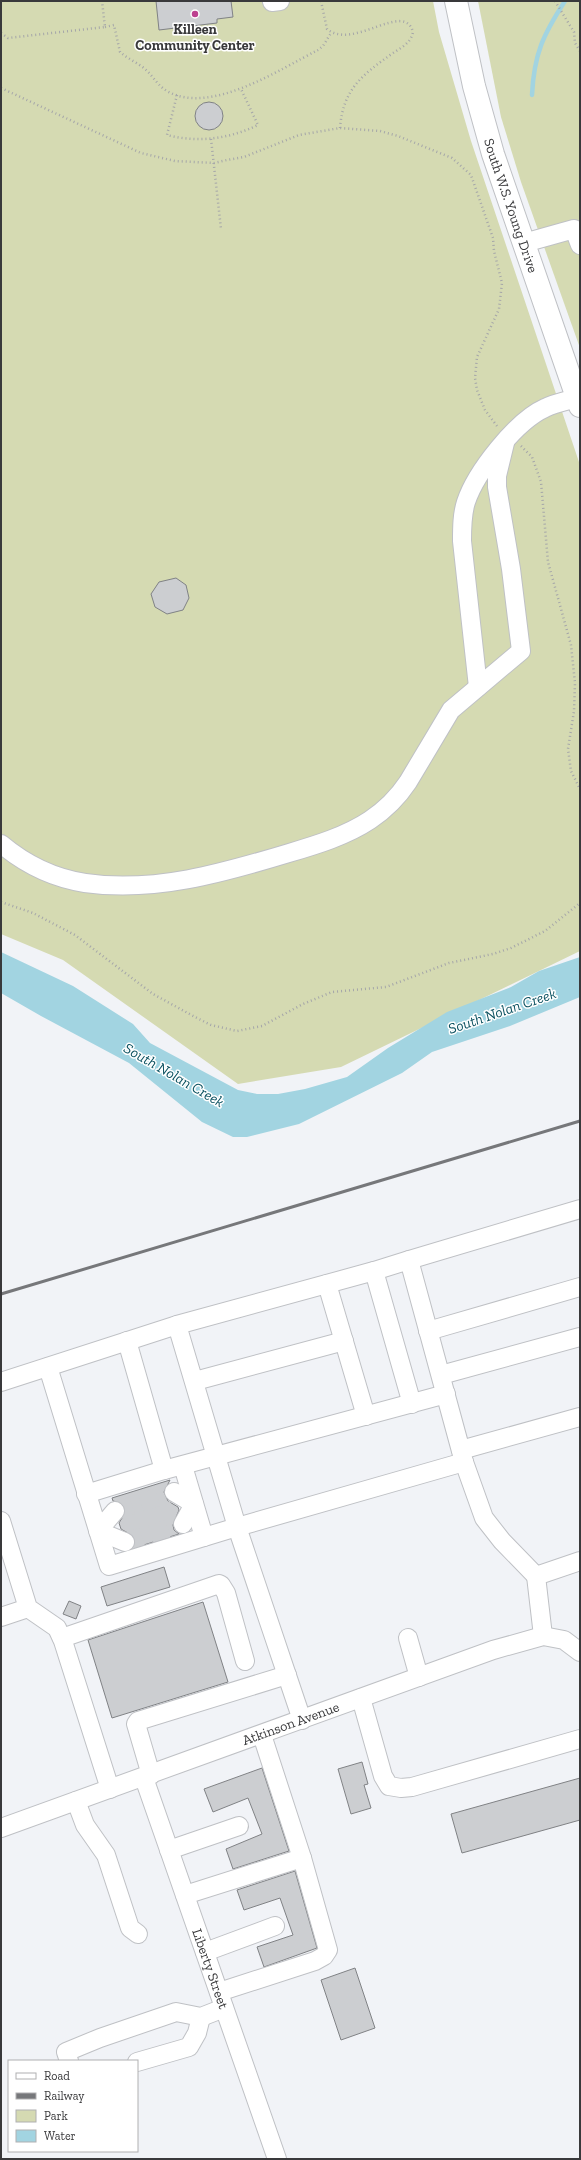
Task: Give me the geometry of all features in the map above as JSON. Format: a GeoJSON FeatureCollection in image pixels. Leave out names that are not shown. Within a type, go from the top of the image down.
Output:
{"type":"FeatureCollection","features":[{"type":"Feature","properties":{"kind":"main road","name":"South W.S. Young Drive"},"geometry":{"type":"LineString","coordinates":[[456,1],[483,119],[578,402]]}},
{"type":"Feature","properties":{"kind":"street"},"geometry":{"type":"LineString","coordinates":[[524,243],[574,230],[580,245]]}},
{"type":"Feature","properties":{"kind":"street"},"geometry":{"type":"LineString","coordinates":[[478,687],[462,541],[462,521],[466,503],[477,478],[507,438],[534,414],[544,408],[578,402]]}},
{"type":"Feature","properties":{"kind":"street"},"geometry":{"type":"LineString","coordinates":[[1,844],[19,859],[49,874],[84,883],[124,886],[147,885],[204,876],[303,849],[357,828],[379,814],[390,804],[408,782],[451,710],[521,651],[511,569],[497,487],[497,476],[507,438]]}},
{"type":"Feature","properties":{"kind":"street"},"geometry":{"type":"LineString","coordinates":[[1,1382],[177,1325],[374,1271],[580,1209]]}},
{"type":"Feature","properties":{"kind":"street"},"geometry":{"type":"LineString","coordinates":[[408,1260],[441,1375],[462,1456],[484,1518],[502,1541],[536,1576],[543,1636]]}},
{"type":"Feature","properties":{"kind":"street"},"geometry":{"type":"LineString","coordinates":[[374,1271],[412,1404]]}},
{"type":"Feature","properties":{"kind":"street"},"geometry":{"type":"LineString","coordinates":[[327,1284],[366,1416]]}},
{"type":"Feature","properties":{"kind":"street"},"geometry":{"type":"LineString","coordinates":[[428,1330],[580,1287]]}},
{"type":"Feature","properties":{"kind":"street"},"geometry":{"type":"LineString","coordinates":[[177,1325],[195,1381],[237,1527],[302,1720]]}},
{"type":"Feature","properties":{"kind":"street"},"geometry":{"type":"LineString","coordinates":[[441,1375],[580,1339]]}},
{"type":"Feature","properties":{"kind":"street"},"geometry":{"type":"LineString","coordinates":[[128,1341],[164,1470]]}},
{"type":"Feature","properties":{"kind":"street"},"geometry":{"type":"LineString","coordinates":[[195,1381],[344,1341]]}},
{"type":"Feature","properties":{"kind":"street"},"geometry":{"type":"LineString","coordinates":[[48,1367],[109,1566],[462,1456],[580,1417]]}},
{"type":"Feature","properties":{"kind":"street"},"geometry":{"type":"LineString","coordinates":[[86,1494],[164,1470],[217,1457],[446,1394]]}},
{"type":"Feature","properties":{"kind":"street"},"geometry":{"type":"LineString","coordinates":[[183,1466],[204,1537]]}},
{"type":"Feature","properties":{"kind":"street"},"geometry":{"type":"LineString","coordinates":[[174,1492],[194,1504]]}},
{"type":"Feature","properties":{"kind":"street"},"geometry":{"type":"LineString","coordinates":[[183,1524],[194,1504]]}},
{"type":"Feature","properties":{"kind":"street"},"geometry":{"type":"LineString","coordinates":[[98,1531],[116,1511]]}},
{"type":"Feature","properties":{"kind":"street"},"geometry":{"type":"LineString","coordinates":[[1,1521],[28,1608],[57,1628],[62,1638],[110,1789]]}},
{"type":"Feature","properties":{"kind":"street"},"geometry":{"type":"LineString","coordinates":[[98,1531],[125,1542]]}},
{"type":"Feature","properties":{"kind":"street"},"geometry":{"type":"LineString","coordinates":[[536,1576],[580,1561]]}},
{"type":"Feature","properties":{"kind":"street"},"geometry":{"type":"LineString","coordinates":[[62,1638],[219,1584],[226,1593],[245,1661]]}},
{"type":"Feature","properties":{"kind":"street"},"geometry":{"type":"LineString","coordinates":[[1,1616],[28,1608]]}},
{"type":"Feature","properties":{"kind":"street","name":"Atkinson Avenue"},"geometry":{"type":"LineString","coordinates":[[1,1828],[262,1735],[493,1650],[543,1636],[564,1640],[580,1652]]}},
{"type":"Feature","properties":{"kind":"street"},"geometry":{"type":"LineString","coordinates":[[408,1638],[420,1677]]}},
{"type":"Feature","properties":{"kind":"street","name":"Liberty Street"},"geometry":{"type":"LineString","coordinates":[[277,2159],[169,1850],[147,1776],[136,1724],[138,1721],[287,1675]]}},
{"type":"Feature","properties":{"kind":"street"},"geometry":{"type":"LineString","coordinates":[[361,1698],[377,1760],[383,1776],[389,1786],[401,1788],[412,1787],[580,1739]]}},
{"type":"Feature","properties":{"kind":"street"},"geometry":{"type":"LineString","coordinates":[[138,2062],[189,2047],[197,2033],[201,2017],[222,2000],[315,1961],[324,1956],[328,1950],[302,1858],[262,1735]]}},
{"type":"Feature","properties":{"kind":"street"},"geometry":{"type":"LineString","coordinates":[[76,1801],[85,1825],[106,1855],[130,1928],[138,1934]]}},
{"type":"Feature","properties":{"kind":"street"},"geometry":{"type":"LineString","coordinates":[[169,1850],[239,1826]]}},
{"type":"Feature","properties":{"kind":"street"},"geometry":{"type":"LineString","coordinates":[[185,1895],[302,1858]]}},
{"type":"Feature","properties":{"kind":"street"},"geometry":{"type":"LineString","coordinates":[[205,1952],[275,1926]]}},
{"type":"Feature","properties":{"kind":"street"},"geometry":{"type":"LineString","coordinates":[[69,2060],[66,2052],[100,2038],[176,2012],[201,2017]]}},
{"type":"Feature","properties":{"kind":"path"},"geometry":{"type":"LineString","coordinates":[[102,1],[105,27]]}},
{"type":"Feature","properties":{"kind":"path"},"geometry":{"type":"LineString","coordinates":[[321,1],[324,24],[331,32],[344,36],[395,17],[401,17],[410,22],[413,32],[409,41],[372,68],[355,84],[344,104],[340,128]]}},
{"type":"Feature","properties":{"kind":"path"},"geometry":{"type":"LineString","coordinates":[[555,1],[574,32],[575,43],[580,51]]}},
{"type":"Feature","properties":{"kind":"path"},"geometry":{"type":"LineString","coordinates":[[1,33],[8,38],[114,26],[120,52],[147,70],[167,91],[177,95],[195,98],[220,95],[241,88],[318,50],[323,46],[331,32]]}},
{"type":"Feature","properties":{"kind":"path"},"geometry":{"type":"LineString","coordinates":[[1,88],[140,153],[175,162],[214,163],[244,157],[299,135],[340,128],[380,131],[420,144],[452,158],[471,175],[477,196],[482,204],[493,238],[502,291],[497,314],[478,357],[475,378],[477,390],[485,410],[507,438],[532,457],[541,482],[548,562],[571,646],[574,670],[574,711],[568,749],[571,771],[580,789]]}},
{"type":"Feature","properties":{"kind":"path"},"geometry":{"type":"LineString","coordinates":[[177,95],[167,135],[188,139],[211,139],[245,131],[258,125],[241,88]]}},
{"type":"Feature","properties":{"kind":"path"},"geometry":{"type":"LineString","coordinates":[[211,139],[221,229]]}},
{"type":"Feature","properties":{"kind":"path"},"geometry":{"type":"LineString","coordinates":[[1,902],[33,913],[74,935],[153,994],[195,1017],[212,1025],[237,1031],[262,1026],[303,1004],[332,992],[386,987],[449,963],[493,954],[511,948],[544,931],[580,903]]}},
{"type":"Feature","properties":{"kind":"green space"},"geometry":{"type":"Polygon","coordinates":[[[1,1],[433,1],[439,32],[471,141],[580,465],[580,951],[341,1067],[238,1084],[63,960],[1,934],[1,1]]]}},
{"type":"Feature","properties":{"kind":"green space"},"geometry":{"type":"Polygon","coordinates":[[[478,1],[580,1],[580,348],[521,182],[501,117],[478,1]]]}},
{"type":"Feature","properties":{"kind":"water","name":"South Nolan Creek"},"geometry":{"type":"Polygon","coordinates":[[[1,952],[73,986],[133,1024],[150,1043],[238,1090],[257,1094],[278,1094],[305,1089],[347,1077],[388,1048],[447,1012],[511,987],[539,971],[580,957],[580,997],[510,1026],[432,1052],[402,1073],[299,1124],[247,1137],[233,1137],[202,1122],[129,1063],[1,993],[1,952]]]}},
{"type":"Feature","properties":{"kind":"building","name":"Killeen Community Center"},"geometry":{"type":"Polygon","coordinates":[[[156,1],[231,1],[233,17],[217,19],[217,23],[159,30],[156,1]]]}},
{"type":"Feature","properties":{"kind":"building"},"geometry":{"type":"Polygon","coordinates":[[[209,102],[219,106],[223,116],[219,126],[209,130],[199,126],[195,116],[199,106],[209,102]]]}},
{"type":"Feature","properties":{"kind":"building"},"geometry":{"type":"Polygon","coordinates":[[[176,578],[186,585],[189,598],[183,610],[167,614],[155,607],[151,594],[159,582],[176,578]]]}},
{"type":"Feature","properties":{"kind":"building"},"geometry":{"type":"Polygon","coordinates":[[[170,1480],[164,1492],[168,1501],[178,1507],[179,1510],[173,1525],[174,1530],[179,1534],[134,1548],[135,1541],[133,1536],[121,1529],[119,1523],[125,1513],[125,1507],[121,1503],[113,1501],[112,1498],[170,1480]]]}},
{"type":"Feature","properties":{"kind":"building"},"geometry":{"type":"Polygon","coordinates":[[[164,1567],[170,1587],[107,1606],[101,1587],[164,1567]]]}},
{"type":"Feature","properties":{"kind":"building"},"geometry":{"type":"Polygon","coordinates":[[[69,1601],[81,1606],[76,1619],[63,1614],[69,1601]]]}},
{"type":"Feature","properties":{"kind":"building"},"geometry":{"type":"Polygon","coordinates":[[[203,1602],[228,1682],[112,1718],[88,1640],[203,1602]]]}},
{"type":"Feature","properties":{"kind":"building"},"geometry":{"type":"Polygon","coordinates":[[[362,1762],[368,1784],[364,1785],[371,1808],[351,1814],[338,1769],[362,1762]]]}},
{"type":"Feature","properties":{"kind":"building"},"geometry":{"type":"Polygon","coordinates":[[[262,1768],[289,1851],[233,1869],[226,1849],[262,1834],[248,1798],[213,1812],[204,1789],[262,1768]]]}},
{"type":"Feature","properties":{"kind":"building"},"geometry":{"type":"Polygon","coordinates":[[[580,1778],[580,1820],[462,1853],[451,1814],[580,1778]]]}},
{"type":"Feature","properties":{"kind":"building"},"geometry":{"type":"Polygon","coordinates":[[[295,1871],[317,1948],[264,1967],[257,1947],[293,1935],[280,1898],[244,1910],[237,1890],[295,1871]]]}},
{"type":"Feature","properties":{"kind":"building"},"geometry":{"type":"Polygon","coordinates":[[[355,1968],[375,2028],[341,2040],[321,1980],[355,1968]]]}},
{"type":"Feature","properties":{"kind":"waterway"},"geometry":{"type":"LineString","coordinates":[[532,95],[535,68],[541,45],[545,35],[565,1]]}},
{"type":"Feature","properties":{"kind":"tunnel"},"geometry":{"type":"LineString","coordinates":[[115,1511],[174,1492]]}},
{"type":"Feature","properties":{"kind":"tunnel"},"geometry":{"type":"LineString","coordinates":[[125,1542],[183,1524]]}},
{"type":"Feature","properties":{"kind":"railway"},"geometry":{"type":"LineString","coordinates":[[1,1294],[580,1121]]}},
{"type":"Feature","properties":{"kind":"place","name":"Killeen Community Center"},"geometry":{"type":"Point","coordinates":[195,14]}}]}
